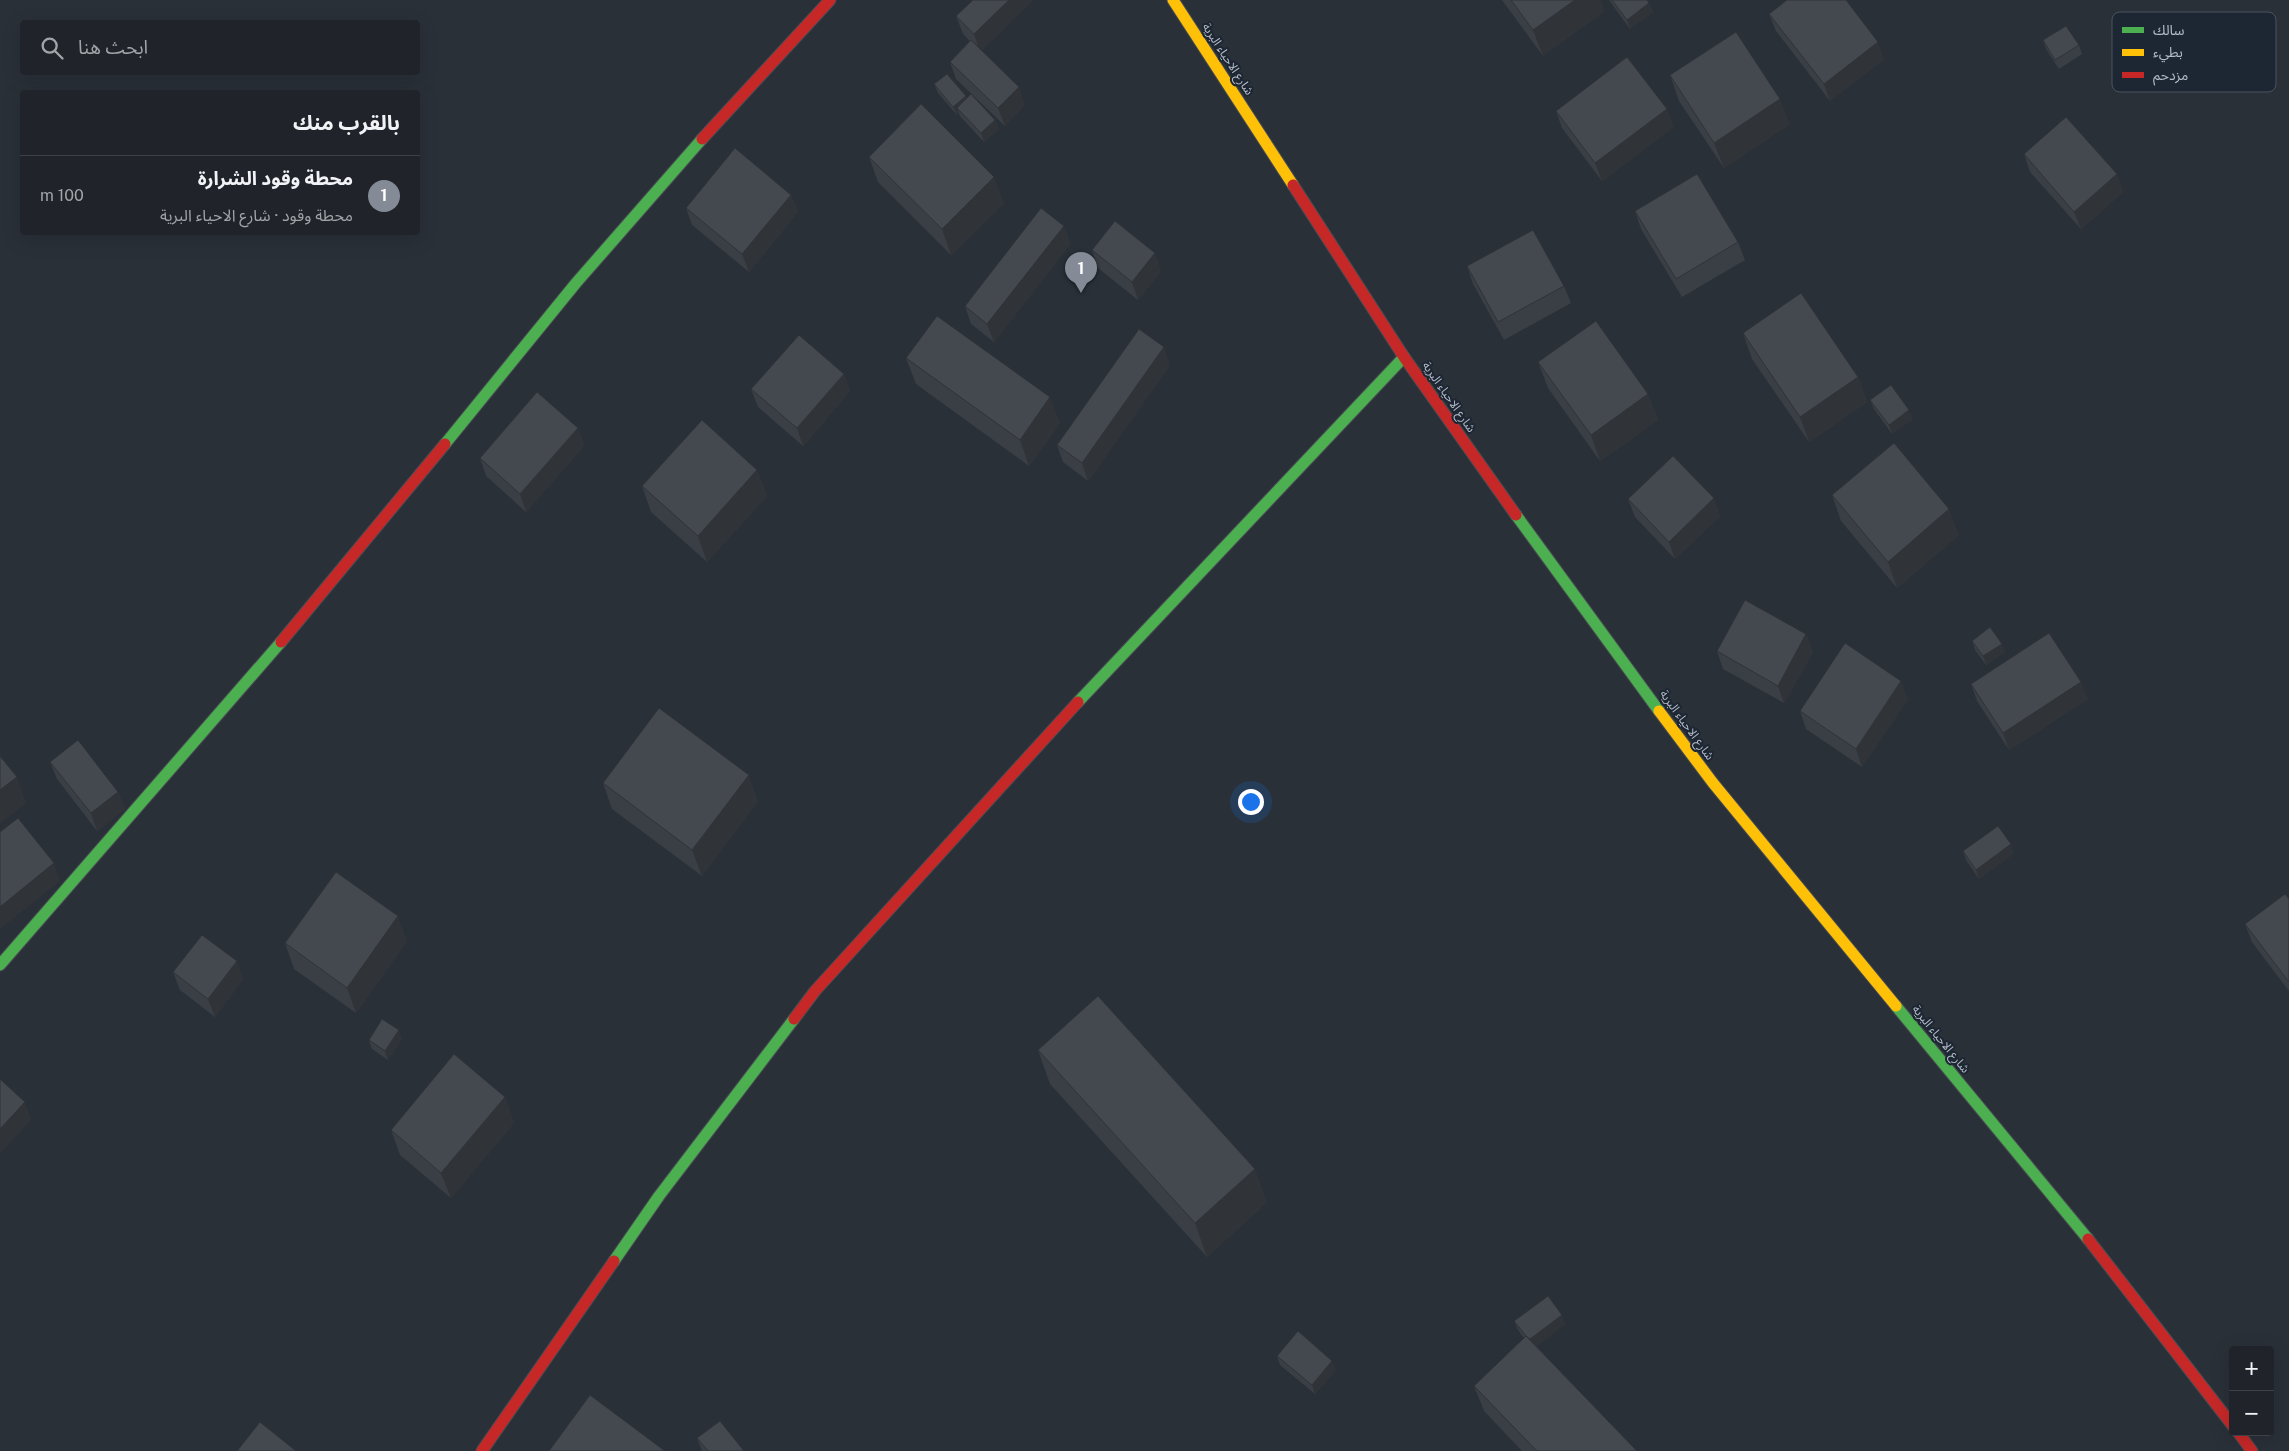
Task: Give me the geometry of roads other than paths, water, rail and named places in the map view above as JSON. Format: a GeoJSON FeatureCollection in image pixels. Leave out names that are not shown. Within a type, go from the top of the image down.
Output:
{"type":"FeatureCollection","features":[{"type":"Feature","properties":{"kind":"street"},"geometry":{"type":"LineString","coordinates":[[0,965],[240,690],[582,276],[675,168],[830,0]]}},
{"type":"Feature","properties":{"kind":"street","name":"شارع الاحياء البرية"},"geometry":{"type":"LineString","coordinates":[[1173,0],[1404,357],[1550,563],[1713,783],[2124,1284],[2229,1421]]}},
{"type":"Feature","properties":{"kind":"street"},"geometry":{"type":"LineString","coordinates":[[482,1451],[658,1196],[815,991],[1107,671],[1404,357]]}},
{"type":"Feature","properties":{"kind":"street"},"geometry":{"type":"LineString","coordinates":[[2241,1436],[2252,1451]]}},
{"type":"Feature","properties":{"kind":"place","name":"محطة وقود الشرارة"},"geometry":{"type":"Point","coordinates":[1081,293]}}]}
